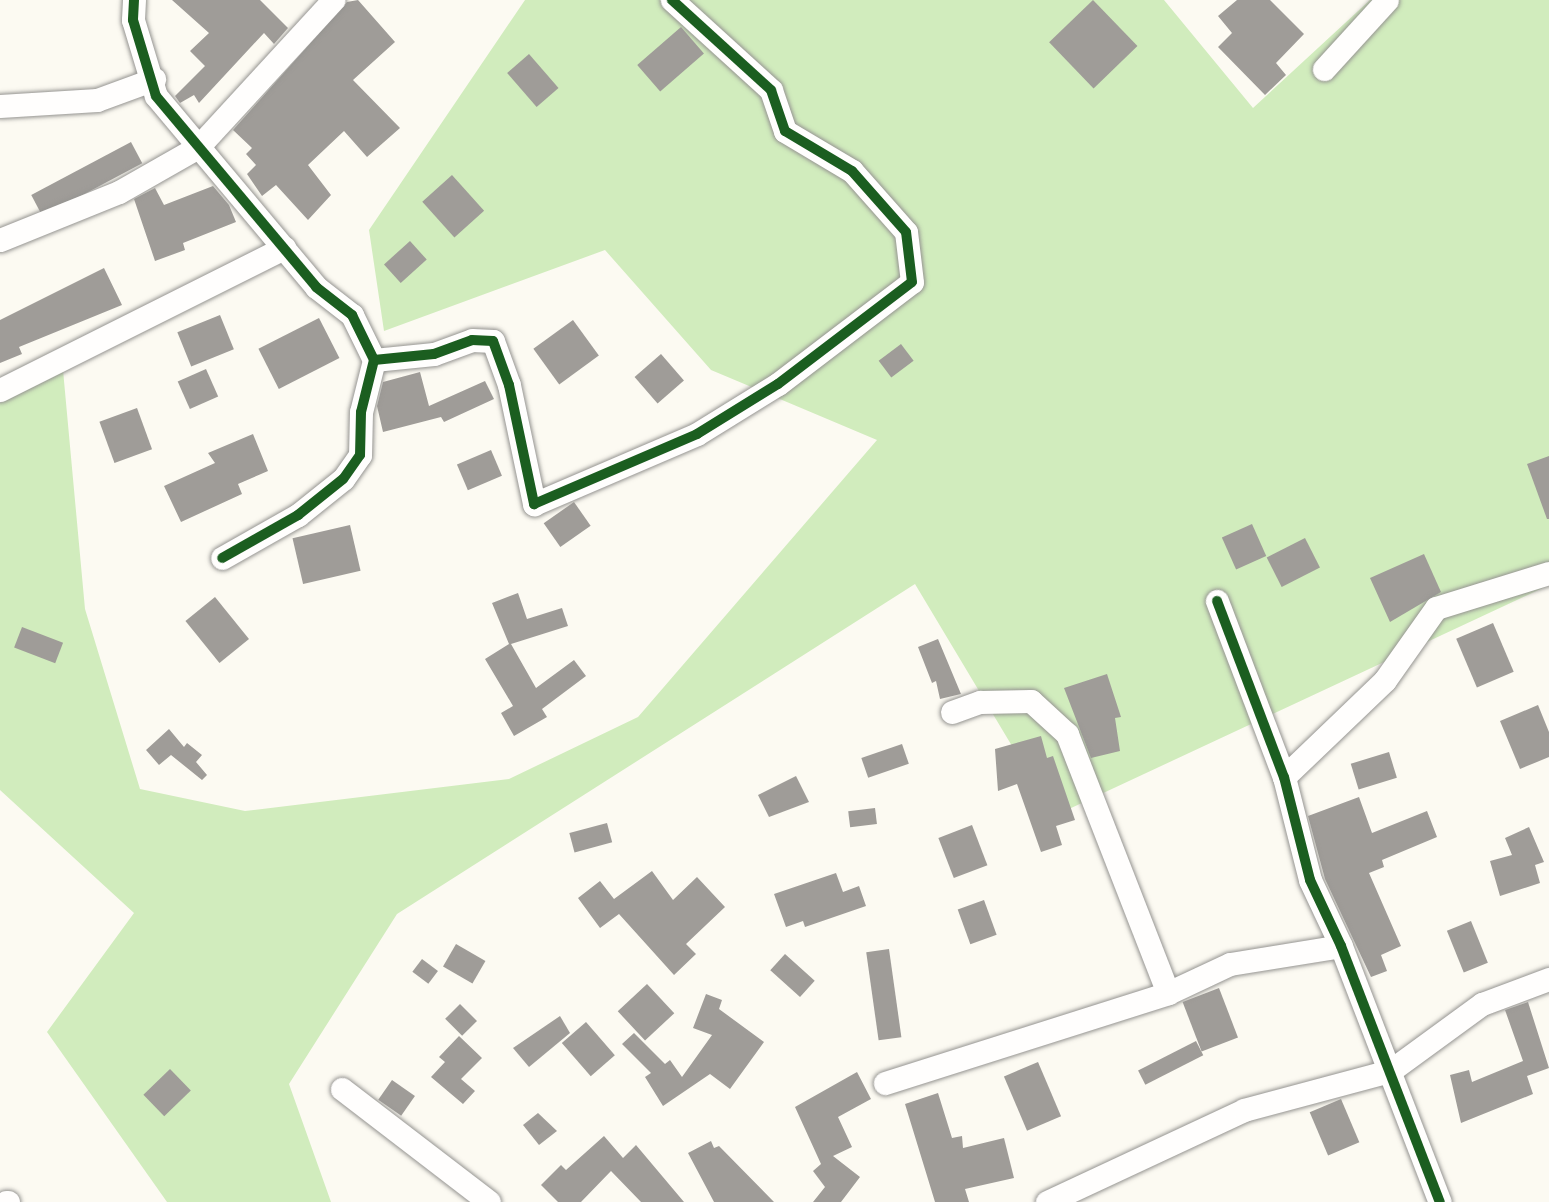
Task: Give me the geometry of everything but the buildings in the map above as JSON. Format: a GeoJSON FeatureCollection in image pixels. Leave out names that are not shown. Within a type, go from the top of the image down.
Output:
{"type":"FeatureCollection","features":[{"type":"Feature","properties":{"kind":"street"},"geometry":{"type":"LineString","coordinates":[[134,0],[133,20],[154,79],[156,96],[316,287],[352,315],[374,360],[361,412],[360,455],[343,479],[298,515],[222,558]]}},
{"type":"Feature","properties":{"kind":"street"},"geometry":{"type":"LineString","coordinates":[[0,240],[119,192],[198,147],[333,0]]}},
{"type":"Feature","properties":{"kind":"street"},"geometry":{"type":"LineString","coordinates":[[374,360],[434,354],[472,340],[493,341],[509,384],[534,505],[697,434],[778,384],[912,282],[906,232],[852,171],[785,131],[771,90],[672,0]]}},
{"type":"Feature","properties":{"kind":"street"},"geometry":{"type":"LineString","coordinates":[[1324,69],[1387,0]]}},
{"type":"Feature","properties":{"kind":"street"},"geometry":{"type":"LineString","coordinates":[[0,106],[97,100],[154,79]]}},
{"type":"Feature","properties":{"kind":"street"},"geometry":{"type":"LineString","coordinates":[[0,390],[284,248]]}},
{"type":"Feature","properties":{"kind":"street"},"geometry":{"type":"LineString","coordinates":[[1284,776],[1385,680],[1436,608],[1549,573]]}},
{"type":"Feature","properties":{"kind":"street"},"geometry":{"type":"LineString","coordinates":[[1217,601],[1284,776],[1310,880],[1341,946],[1440,1202]]}},
{"type":"Feature","properties":{"kind":"street"},"geometry":{"type":"LineString","coordinates":[[952,712],[980,702],[1031,701],[1068,734],[1168,993]]}},
{"type":"Feature","properties":{"kind":"street"},"geometry":{"type":"LineString","coordinates":[[884,1083],[1168,993],[1230,964],[1341,946]]}},
{"type":"Feature","properties":{"kind":"street"},"geometry":{"type":"LineString","coordinates":[[1047,1202],[1244,1110],[1390,1071],[1482,1004],[1549,979]]}},
{"type":"Feature","properties":{"kind":"street"},"geometry":{"type":"LineString","coordinates":[[342,1089],[489,1202]]}},
{"type":"Feature","properties":{"kind":"green space"},"geometry":{"type":"Polygon","coordinates":[[[525,0],[1164,0],[1253,108],[1370,0],[1549,0],[1549,585],[1054,816],[915,584],[397,914],[289,1084],[331,1202],[167,1202],[47,1032],[134,913],[0,790],[0,403],[63,370],[85,609],[140,789],[245,811],[509,779],[638,717],[877,440],[711,370],[605,250],[384,331],[369,230],[525,0]]]}},
{"type":"Feature","properties":{"kind":"cycle path"},"geometry":{"type":"LineString","coordinates":[[134,0],[133,20],[156,96],[316,287],[352,315],[374,360],[361,412],[360,455],[343,479],[298,515],[222,558]]}},
{"type":"Feature","properties":{"kind":"cycle path"},"geometry":{"type":"LineString","coordinates":[[374,360],[434,354],[472,340],[493,341],[509,385],[534,504],[697,434],[778,384],[912,282],[906,232],[852,171],[785,131],[771,90],[672,0]]}},
{"type":"Feature","properties":{"kind":"cycle path"},"geometry":{"type":"LineString","coordinates":[[1217,601],[1284,777],[1310,880],[1341,946],[1440,1202]]}}]}
